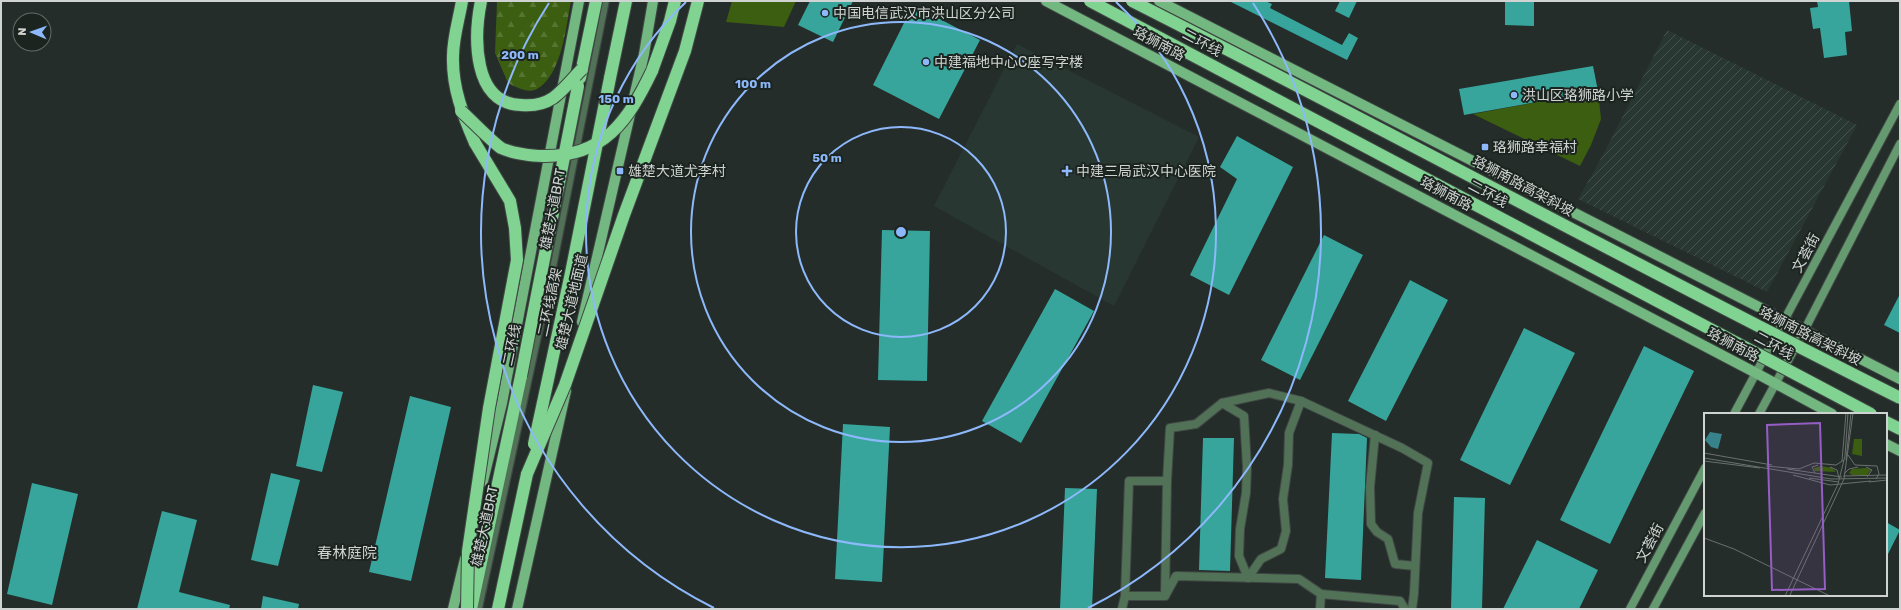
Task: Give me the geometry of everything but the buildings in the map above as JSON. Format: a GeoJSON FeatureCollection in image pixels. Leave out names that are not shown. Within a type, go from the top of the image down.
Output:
{"type":"FeatureCollection","features":[{"type":"Feature","properties":{"kind":"highway"},"geometry":{"type":"LineString","coordinates":[[462,1],[453,55],[454,83],[461,111],[476,143],[510,201],[515,228],[517,260],[489,408],[468,551],[467,609]]}},
{"type":"Feature","properties":{"kind":"highway"},"geometry":{"type":"LineString","coordinates":[[481,1],[478,18],[478,58],[485,82],[501,102],[534,106],[553,98],[582,69]]}},
{"type":"Feature","properties":{"kind":"highway","name":"二环线"},"geometry":{"type":"LineString","coordinates":[[471,609],[596,1]]}},
{"type":"Feature","properties":{"kind":"highway","name":"二环线高架"},"geometry":{"type":"LineString","coordinates":[[498,609],[572,273],[626,1]]}},
{"type":"Feature","properties":{"kind":"highway"},"geometry":{"type":"LineString","coordinates":[[461,111],[502,148],[532,156],[562,155],[583,150],[605,139],[623,122],[638,99],[652,71],[670,21],[675,1]]}},
{"type":"Feature","properties":{"kind":"highway"},"geometry":{"type":"LineString","coordinates":[[527,474],[565,385],[624,216],[685,51],[698,1]]}},
{"type":"Feature","properties":{"kind":"highway","name":"二环线"},"geometry":{"type":"LineString","coordinates":[[1090,1],[1870,413]]}},
{"type":"Feature","properties":{"kind":"highway","name":"珞狮南路高架斜坡"},"geometry":{"type":"LineString","coordinates":[[1132,1],[1337,105],[1761,328],[1900,398]]}},
{"type":"Feature","properties":{"kind":"highway"},"geometry":{"type":"LineString","coordinates":[[1887,422],[1900,429]]}},
{"type":"Feature","properties":{"kind":"main road"},"geometry":{"type":"LineString","coordinates":[[453,609],[502,403],[579,1]]}},
{"type":"Feature","properties":{"kind":"main road","name":"雄楚大道地面道"},"geometry":{"type":"LineString","coordinates":[[517,609],[644,54],[653,1]]}},
{"type":"Feature","properties":{"kind":"main road","name":"珞狮南路"},"geometry":{"type":"LineString","coordinates":[[1046,1],[1830,413]]}},
{"type":"Feature","properties":{"kind":"main road"},"geometry":{"type":"LineString","coordinates":[[1159,1],[1900,379]]}},
{"type":"Feature","properties":{"kind":"main road","name":"文荟街"},"geometry":{"type":"LineString","coordinates":[[1735,413],[1900,104]]}},
{"type":"Feature","properties":{"kind":"main road"},"geometry":{"type":"LineString","coordinates":[[1760,413],[1804,331],[1900,144]]}},
{"type":"Feature","properties":{"kind":"main road"},"geometry":{"type":"LineString","coordinates":[[1887,444],[1900,451]]}},
{"type":"Feature","properties":{"kind":"main road","name":"文荟街"},"geometry":{"type":"LineString","coordinates":[[1630,609],[1704,470]]}},
{"type":"Feature","properties":{"kind":"main road"},"geometry":{"type":"LineString","coordinates":[[1652,609],[1704,515]]}},
{"type":"Feature","properties":{"kind":"street"},"geometry":{"type":"LineString","coordinates":[[1165,596],[1167,481],[1170,428],[1196,424],[1222,402],[1269,393],[1301,401],[1375,435],[1428,463],[1418,513],[1412,609]]}},
{"type":"Feature","properties":{"kind":"street"},"geometry":{"type":"LineString","coordinates":[[1248,578],[1261,559],[1281,549],[1286,531],[1283,499],[1288,465],[1289,433],[1301,401]]}},
{"type":"Feature","properties":{"kind":"street"},"geometry":{"type":"LineString","coordinates":[[1222,402],[1244,416],[1247,467],[1246,493],[1240,529],[1239,556],[1248,578]]}},
{"type":"Feature","properties":{"kind":"street"},"geometry":{"type":"LineString","coordinates":[[1375,435],[1370,488],[1371,524],[1377,532],[1388,539],[1395,564],[1415,566]]}},
{"type":"Feature","properties":{"kind":"street"},"geometry":{"type":"LineString","coordinates":[[1122,609],[1124,596],[1129,481],[1167,481]]}},
{"type":"Feature","properties":{"kind":"street"},"geometry":{"type":"LineString","coordinates":[[1165,596],[1176,576],[1299,579],[1321,594],[1400,601],[1406,609]]}},
{"type":"Feature","properties":{"kind":"street"},"geometry":{"type":"LineString","coordinates":[[1320,609],[1321,594]]}},
{"type":"Feature","properties":{"kind":"street"},"geometry":{"type":"LineString","coordinates":[[1124,596],[1165,596]]}},
{"type":"Feature","properties":{"kind":"lane","name":"雄楚大道BRT"},"geometry":{"type":"LineString","coordinates":[[479,609],[554,268],[606,1]]}},
{"type":"Feature","properties":{"kind":"shaded area"},"geometry":{"type":"Polygon","coordinates":[[[1667,30],[1857,125],[1767,292],[1578,199],[1604,153],[1667,30]]]}},
{"type":"Feature","properties":{"kind":"shaded area","name":"中建三局武汉中心医院"},"geometry":{"type":"Polygon","coordinates":[[[1017,44],[1199,137],[1114,306],[934,206],[1017,44]]]}},
{"type":"Feature","properties":{"kind":"green space"},"geometry":{"type":"Polygon","coordinates":[[[497,1],[571,1],[565,36],[557,62],[552,73],[537,89],[530,91],[518,88],[508,83],[495,53],[497,1]]]}},
{"type":"Feature","properties":{"kind":"green space"},"geometry":{"type":"Polygon","coordinates":[[[732,1],[796,1],[784,27],[726,22],[732,1]]]}},
{"type":"Feature","properties":{"kind":"green space"},"geometry":{"type":"Polygon","coordinates":[[[1598,91],[1601,119],[1591,145],[1580,166],[1473,114],[1598,91]]]}},
{"type":"Feature","properties":{"kind":"place","name":"中国电信武汉市洪山区分公司"},"geometry":{"type":"Point","coordinates":[825,13]}},
{"type":"Feature","properties":{"kind":"place","name":"中建福地中心C座写字楼"},"geometry":{"type":"Point","coordinates":[926,62]}},
{"type":"Feature","properties":{"kind":"place","name":"洪山区珞狮路小学"},"geometry":{"type":"Point","coordinates":[1514,95]}},
{"type":"Feature","properties":{"kind":"place","name":"珞狮路幸福村"},"geometry":{"type":"Point","coordinates":[1485,147]}},
{"type":"Feature","properties":{"kind":"place","name":"雄楚大道尤李村"},"geometry":{"type":"Point","coordinates":[620,171]}},
{"type":"Feature","properties":{"kind":"place","name":"中建三局武汉中心医院"},"geometry":{"type":"Point","coordinates":[1067,171]}},
{"type":"Feature","properties":{"kind":"district","name":"春林庭院"},"geometry":{"type":"Point","coordinates":[347,553]}}]}
